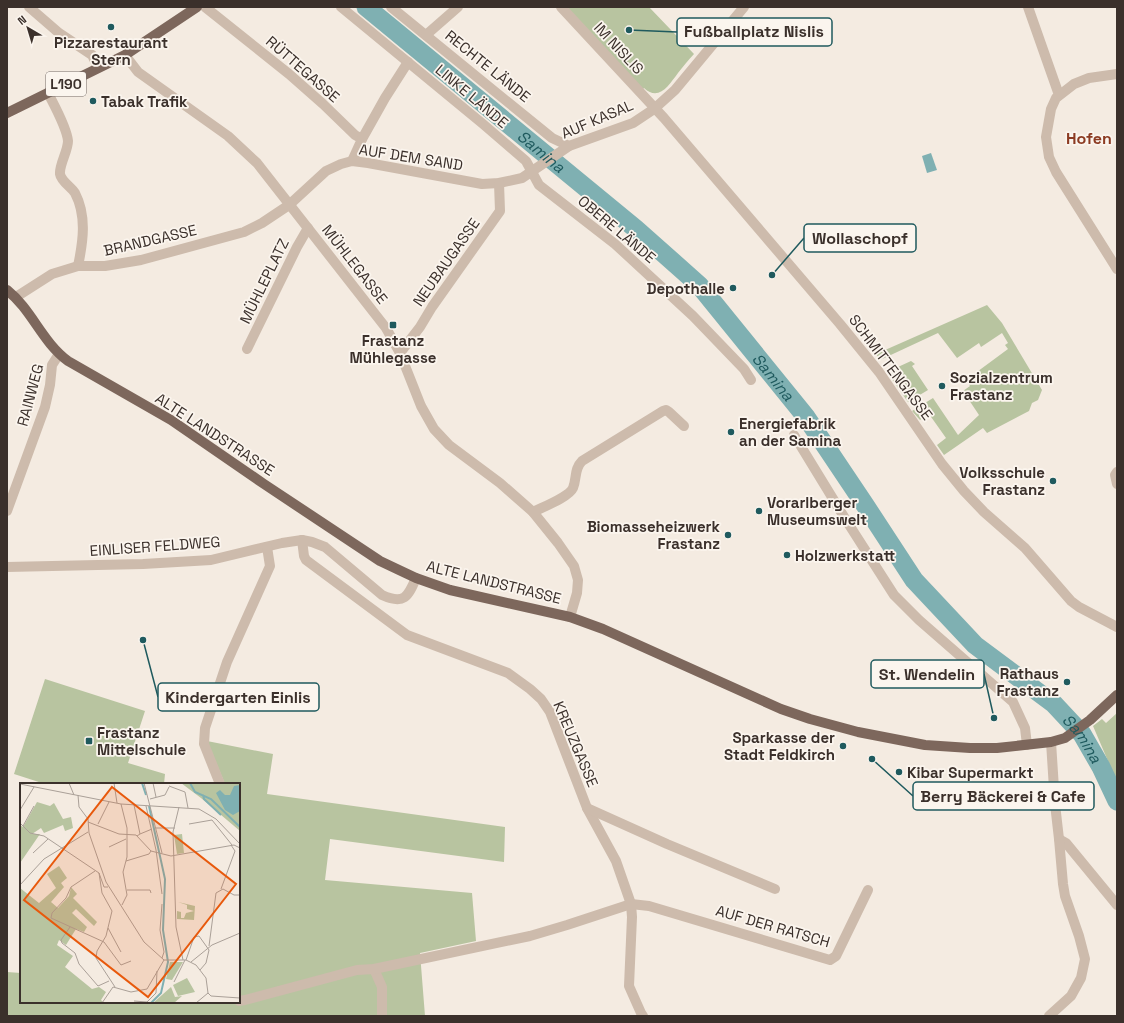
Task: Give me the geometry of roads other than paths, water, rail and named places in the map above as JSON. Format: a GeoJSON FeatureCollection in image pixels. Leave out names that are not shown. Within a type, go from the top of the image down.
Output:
{"type":"FeatureCollection","features":[{"type":"Feature","properties":{"kind":"main road","name":"L190"},"geometry":{"type":"LineString","coordinates":[[7,113],[125,55],[197,7]]}},
{"type":"Feature","properties":{"kind":"main road","name":"ALTE LANDSTRASSE"},"geometry":{"type":"LineString","coordinates":[[7,290],[25,307],[45,337],[59,354],[75,366],[171,420],[380,561],[416,578],[450,590],[570,617],[609,632],[781,709],[858,732],[925,745],[997,748],[1051,742],[1065,738],[1090,720],[1117,695]]}},
{"type":"Feature","properties":{"kind":"street"},"geometry":{"type":"LineString","coordinates":[[29,7],[59,33],[92,55],[98,67]]}},
{"type":"Feature","properties":{"kind":"street","name":"RÜTTEGASSE"},"geometry":{"type":"LineString","coordinates":[[205,7],[289,74],[355,135],[362,139]]}},
{"type":"Feature","properties":{"kind":"street","name":"LINKE LÄNDE"},"geometry":{"type":"LineString","coordinates":[[341,7],[483,124],[535,169]]}},
{"type":"Feature","properties":{"kind":"street","name":"RECHTE LÄNDE"},"geometry":{"type":"LineString","coordinates":[[391,7],[565,148]]}},
{"type":"Feature","properties":{"kind":"street"},"geometry":{"type":"LineString","coordinates":[[426,35],[458,7]]}},
{"type":"Feature","properties":{"kind":"street","name":"IM NISLIS"},"geometry":{"type":"LineString","coordinates":[[561,7],[654,109]]}},
{"type":"Feature","properties":{"kind":"street","name":"AUF KASAL"},"geometry":{"type":"LineString","coordinates":[[535,169],[565,148],[633,123],[654,109],[675,90],[744,7]]}},
{"type":"Feature","properties":{"kind":"street"},"geometry":{"type":"LineString","coordinates":[[1028,7],[1058,95]]}},
{"type":"Feature","properties":{"kind":"street","name":"MÜHLEGASSE"},"geometry":{"type":"LineString","coordinates":[[125,55],[138,72],[228,136],[257,163],[386,328],[400,353],[420,406],[426,418],[441,438],[500,483],[533,512],[558,543],[574,566],[578,580],[570,617]]}},
{"type":"Feature","properties":{"kind":"street"},"geometry":{"type":"LineString","coordinates":[[352,161],[362,139],[385,98],[408,62]]}},
{"type":"Feature","properties":{"kind":"street"},"geometry":{"type":"LineString","coordinates":[[1117,74],[1089,78],[1074,84],[1058,95],[1051,109],[1046,137],[1049,157],[1056,172],[1117,269]]}},
{"type":"Feature","properties":{"kind":"street"},"geometry":{"type":"LineString","coordinates":[[48,92],[57,110],[68,141],[60,176],[74,192],[82,213],[83,238],[78,266]]}},
{"type":"Feature","properties":{"kind":"street","name":"SCHMITTENGASSE"},"geometry":{"type":"LineString","coordinates":[[654,109],[664,118],[860,348],[942,464],[967,495],[1025,548],[1071,601],[1079,607],[1117,627]]}},
{"type":"Feature","properties":{"kind":"street","name":"AUF DEM SAND"},"geometry":{"type":"LineString","coordinates":[[289,205],[326,171],[352,161],[482,184],[499,183],[522,178],[535,169]]}},
{"type":"Feature","properties":{"kind":"street","name":"OBERE LÄNDE"},"geometry":{"type":"LineString","coordinates":[[535,169],[539,185],[615,244],[693,316],[744,370],[751,380]]}},
{"type":"Feature","properties":{"kind":"street","name":"NEUBAUGASSE"},"geometry":{"type":"LineString","coordinates":[[400,353],[420,327],[432,307],[500,211],[499,183]]}},
{"type":"Feature","properties":{"kind":"street","name":"BRANDGASSE"},"geometry":{"type":"LineString","coordinates":[[16,297],[52,274],[78,266],[106,266],[141,260],[244,232],[262,223],[289,205]]}},
{"type":"Feature","properties":{"kind":"street","name":"MÜHLEPLATZ"},"geometry":{"type":"LineString","coordinates":[[247,348],[308,228]]}},
{"type":"Feature","properties":{"kind":"street","name":"RAINWEG"},"geometry":{"type":"LineString","coordinates":[[7,511],[45,406],[50,385],[52,364],[59,354]]}},
{"type":"Feature","properties":{"kind":"street"},"geometry":{"type":"LineString","coordinates":[[533,512],[565,496],[574,488],[577,467],[582,461],[663,411],[666,410],[669,412],[684,426]]}},
{"type":"Feature","properties":{"kind":"street"},"geometry":{"type":"LineString","coordinates":[[794,435],[894,595],[919,620],[1013,702],[1025,728],[1027,745]]}},
{"type":"Feature","properties":{"kind":"street"},"geometry":{"type":"LineString","coordinates":[[1117,472],[1115,475],[1117,484]]}},
{"type":"Feature","properties":{"kind":"street","name":"EINLISER FELDWEG"},"geometry":{"type":"LineString","coordinates":[[7,567],[138,564],[211,560],[282,543],[302,540],[325,547],[382,595],[389,598],[395,599],[406,596],[410,593],[416,578]]}},
{"type":"Feature","properties":{"kind":"street","name":"KREUZGASSE"},"geometry":{"type":"LineString","coordinates":[[302,540],[306,560],[407,636],[508,673],[530,689],[550,712],[587,808],[616,861],[631,904],[632,917],[629,986],[643,1016]]}},
{"type":"Feature","properties":{"kind":"street"},"geometry":{"type":"LineString","coordinates":[[220,783],[204,744],[205,728],[227,662],[270,566],[268,547]]}},
{"type":"Feature","properties":{"kind":"street"},"geometry":{"type":"LineString","coordinates":[[1049,1016],[1071,996],[1081,978],[1085,959],[1079,936],[1065,896],[1063,884],[1060,839],[1055,804],[1051,742]]}},
{"type":"Feature","properties":{"kind":"street","name":"KREUZGASSE"},"geometry":{"type":"LineString","coordinates":[[587,808],[667,844],[775,889]]}},
{"type":"Feature","properties":{"kind":"street"},"geometry":{"type":"LineString","coordinates":[[1060,839],[1066,843],[1117,905]]}},
{"type":"Feature","properties":{"kind":"street","name":"AUF DER RATSCH"},"geometry":{"type":"LineString","coordinates":[[631,904],[649,906],[830,960],[836,956],[868,890]]}},
{"type":"Feature","properties":{"kind":"street"},"geometry":{"type":"LineString","coordinates":[[240,1000],[245,1000],[357,970],[374,969],[530,936],[631,904]]}},
{"type":"Feature","properties":{"kind":"street"},"geometry":{"type":"LineString","coordinates":[[374,969],[382,987],[382,1016]]}},
{"type":"Feature","properties":{"kind":"water"},"geometry":{"type":"Polygon","coordinates":[[[931,153],[937,170],[927,173],[922,156],[931,153]]]}},
{"type":"Feature","properties":{"kind":"waterway","name":"Samina"},"geometry":{"type":"LineString","coordinates":[[366,7],[636,229],[699,285],[806,417],[914,580],[975,645],[1054,704],[1082,734],[1101,767],[1117,801]]}},
{"type":"Feature","properties":{"kind":"place","name":"Pizzarestaurant Stern"},"geometry":{"type":"Point","coordinates":[111,27]}},
{"type":"Feature","properties":{"kind":"place","name":"Fußballplatz Nislis"},"geometry":{"type":"Point","coordinates":[629,30]}},
{"type":"Feature","properties":{"kind":"place","name":"Tabak Trafik"},"geometry":{"type":"Point","coordinates":[93,101]}},
{"type":"Feature","properties":{"kind":"place","name":"Wollaschopf"},"geometry":{"type":"Point","coordinates":[772,275]}},
{"type":"Feature","properties":{"kind":"place","name":"Depothalle"},"geometry":{"type":"Point","coordinates":[733,288]}},
{"type":"Feature","properties":{"kind":"place","name":"Frastanz Mühlegasse"},"geometry":{"type":"Point","coordinates":[393,325]}},
{"type":"Feature","properties":{"kind":"place","name":"Sozialzentrum Frastanz"},"geometry":{"type":"Point","coordinates":[942,386]}},
{"type":"Feature","properties":{"kind":"place","name":"Energiefabrik an der Samina"},"geometry":{"type":"Point","coordinates":[731,432]}},
{"type":"Feature","properties":{"kind":"place","name":"Volksschule Frastanz"},"geometry":{"type":"Point","coordinates":[1053,481]}},
{"type":"Feature","properties":{"kind":"place","name":"Vorarlberger Museumswelt"},"geometry":{"type":"Point","coordinates":[759,511]}},
{"type":"Feature","properties":{"kind":"place","name":"Biomasseheizwerk Frastanz"},"geometry":{"type":"Point","coordinates":[728,535]}},
{"type":"Feature","properties":{"kind":"place","name":"Holzwerkstatt"},"geometry":{"type":"Point","coordinates":[787,555]}},
{"type":"Feature","properties":{"kind":"place","name":"Kindergarten Einlis"},"geometry":{"type":"Point","coordinates":[143,640]}},
{"type":"Feature","properties":{"kind":"place","name":"Rathaus Frastanz"},"geometry":{"type":"Point","coordinates":[1067,682]}},
{"type":"Feature","properties":{"kind":"place","name":"St. Wendelin"},"geometry":{"type":"Point","coordinates":[994,718]}},
{"type":"Feature","properties":{"kind":"place","name":"Frastanz Mittelschule"},"geometry":{"type":"Point","coordinates":[89,741]}},
{"type":"Feature","properties":{"kind":"place","name":"Sparkasse der Stadt Feldkirch"},"geometry":{"type":"Point","coordinates":[843,746]}},
{"type":"Feature","properties":{"kind":"place","name":"Berry Bäckerei & Cafe"},"geometry":{"type":"Point","coordinates":[872,759]}},
{"type":"Feature","properties":{"kind":"place","name":"Kibar Supermarkt"},"geometry":{"type":"Point","coordinates":[899,772]}},
{"type":"Feature","properties":{"kind":"district","name":"Hofen"},"geometry":{"type":"Point","coordinates":[1089,138]}}]}
